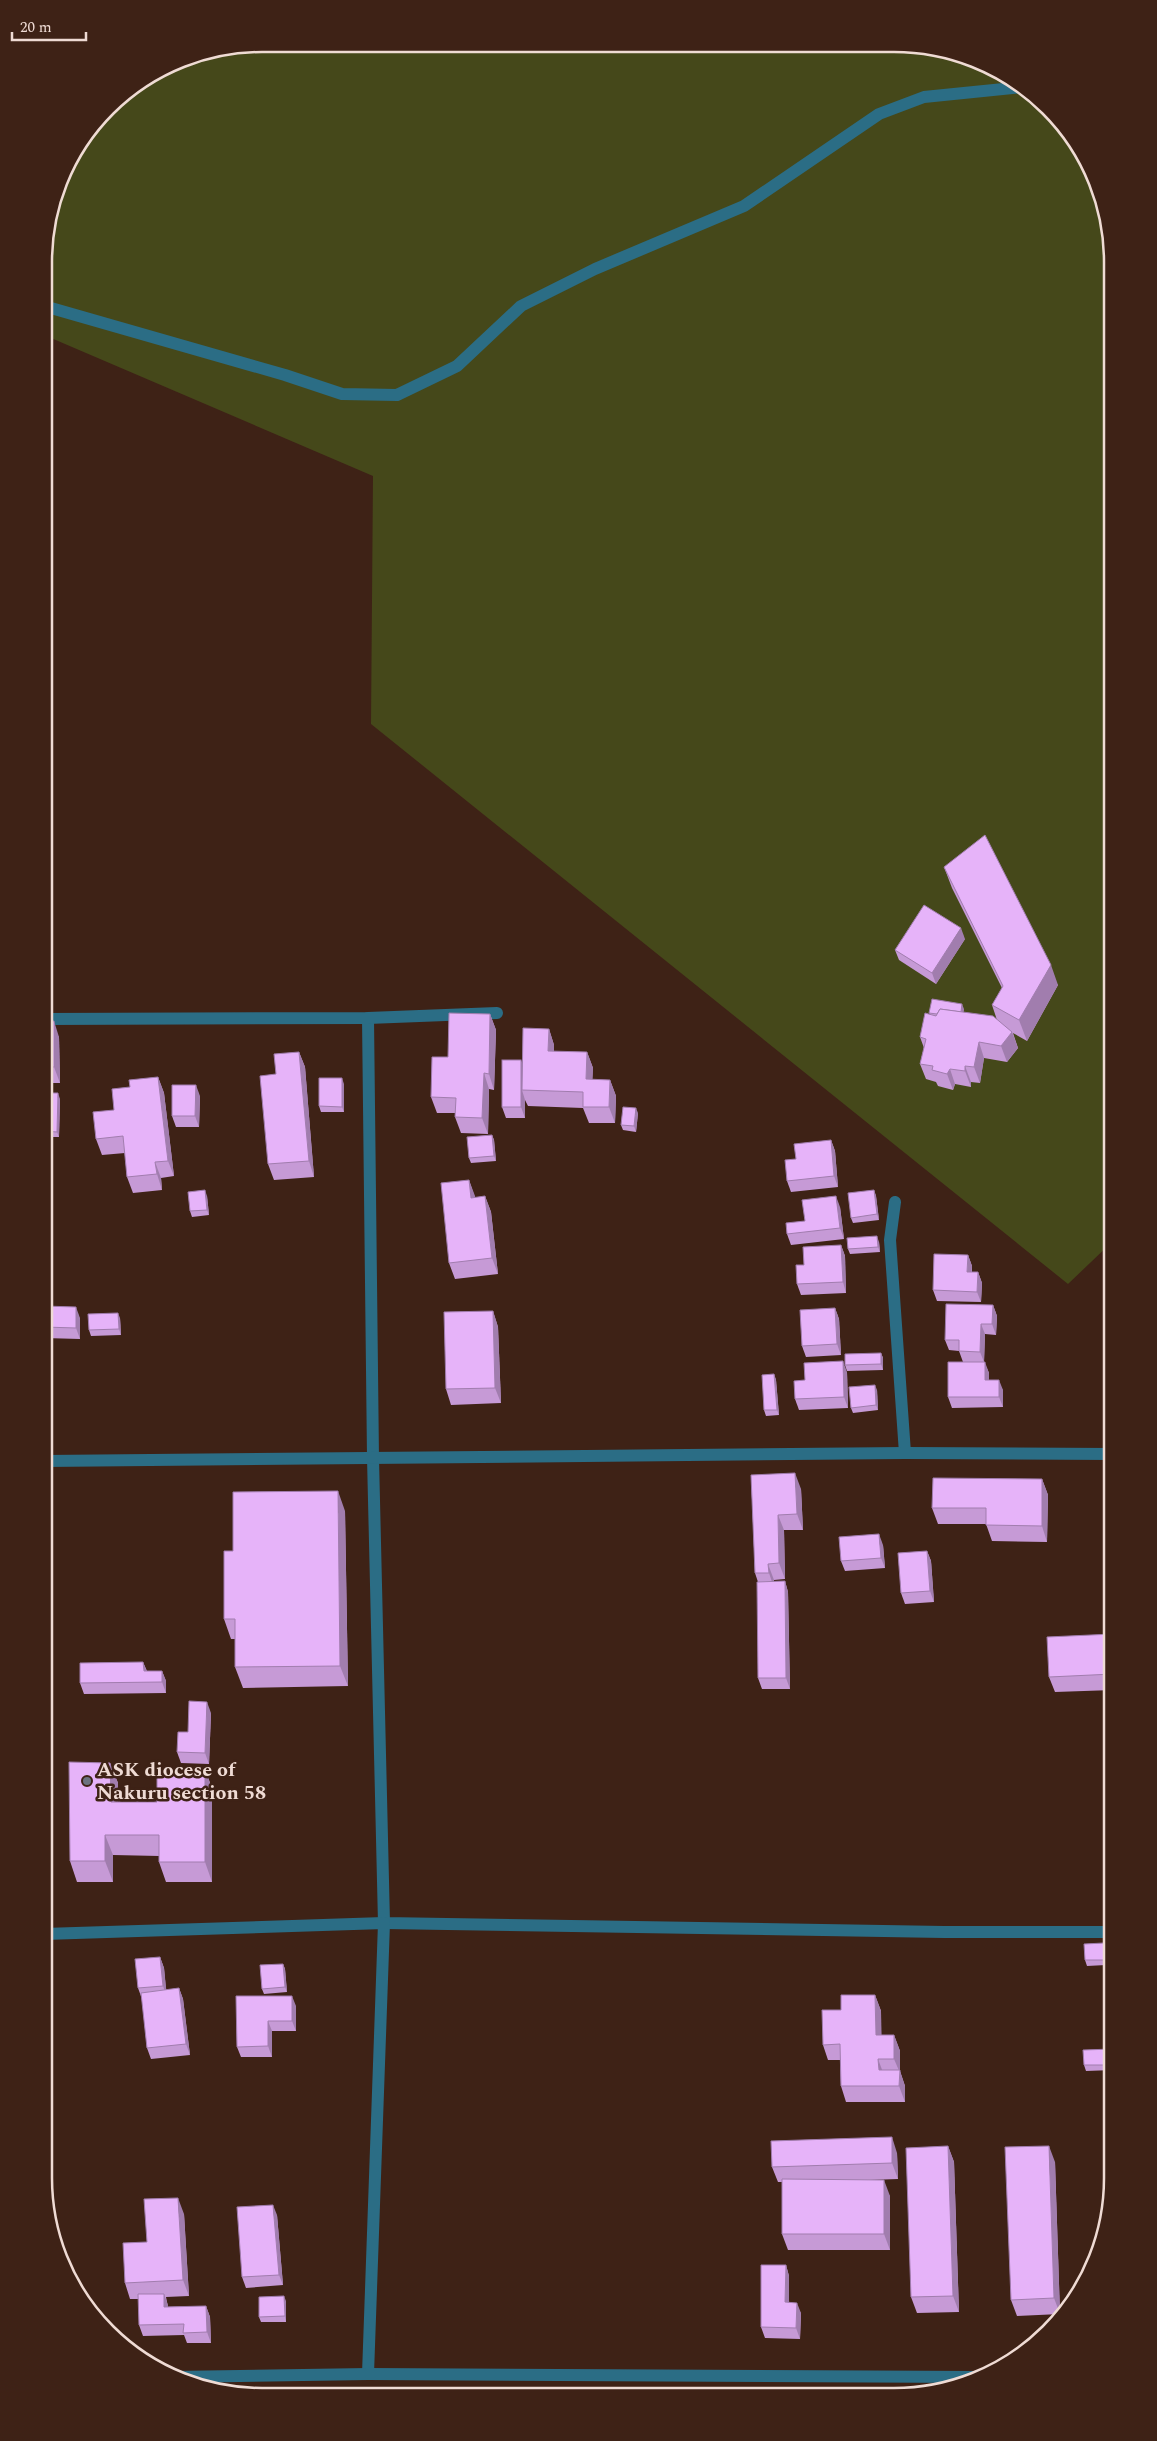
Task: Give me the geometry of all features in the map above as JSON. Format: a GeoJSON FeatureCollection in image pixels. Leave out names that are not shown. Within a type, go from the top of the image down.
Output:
{"type":"FeatureCollection","features":[{"type":"Feature","properties":{"kind":"street"},"geometry":{"type":"LineString","coordinates":[[52,308],[285,375],[342,394],[397,395],[457,366],[521,306],[595,269],[744,206],[879,114],[924,97],[1011,88]]}},
{"type":"Feature","properties":{"kind":"street"},"geometry":{"type":"LineString","coordinates":[[52,1019],[368,1018],[497,1013]]}},
{"type":"Feature","properties":{"kind":"street"},"geometry":{"type":"LineString","coordinates":[[368,1018],[373,1458],[384,1923],[368,2374]]}},
{"type":"Feature","properties":{"kind":"street"},"geometry":{"type":"LineString","coordinates":[[896,1202],[890,1240],[905,1453]]}},
{"type":"Feature","properties":{"kind":"street"},"geometry":{"type":"LineString","coordinates":[[52,1461],[905,1453],[1104,1454]]}},
{"type":"Feature","properties":{"kind":"street"},"geometry":{"type":"LineString","coordinates":[[52,1934],[384,1923],[944,1932],[1104,1932]]}},
{"type":"Feature","properties":{"kind":"street"},"geometry":{"type":"LineString","coordinates":[[194,2377],[368,2374],[962,2377]]}},
{"type":"Feature","properties":{"kind":"green space"},"geometry":{"type":"Polygon","coordinates":[[[263,52],[894,52],[922,54],[949,60],[987,74],[1022,96],[1052,124],[1069,146],[1088,182],[1097,208],[1104,249],[1104,1250],[1068,1284],[371,724],[373,476],[52,338],[54,235],[64,195],[74,170],[88,146],[114,114],[146,88],[170,74],[208,60],[235,54],[263,52]]]}},
{"type":"Feature","properties":{"kind":"building"},"geometry":{"type":"Polygon","coordinates":[[[985,835],[1051,965],[1019,1020],[992,1005],[1003,986],[944,867],[985,835]]]}},
{"type":"Feature","properties":{"kind":"building"},"geometry":{"type":"Polygon","coordinates":[[[924,905],[961,928],[932,973],[895,950],[924,905]]]}},
{"type":"Feature","properties":{"kind":"building"},"geometry":{"type":"Polygon","coordinates":[[[932,999],[962,1004],[961,1012],[940,1009],[937,1014],[929,1013],[932,999]]]}},
{"type":"Feature","properties":{"kind":"building"},"geometry":{"type":"Polygon","coordinates":[[[940,1009],[993,1016],[1012,1032],[1001,1046],[979,1042],[974,1067],[965,1066],[965,1071],[950,1069],[947,1074],[932,1070],[933,1066],[920,1064],[926,1039],[920,1037],[925,1013],[936,1016],[940,1009]]]}},
{"type":"Feature","properties":{"kind":"building"},"geometry":{"type":"Polygon","coordinates":[[[449,1013],[490,1014],[489,1074],[484,1073],[482,1118],[455,1117],[456,1098],[431,1097],[432,1057],[448,1057],[449,1013]]]}},
{"type":"Feature","properties":{"kind":"building"},"geometry":{"type":"Polygon","coordinates":[[[52,1021],[54,1021],[54,1067],[52,1067],[52,1021]]]}},
{"type":"Feature","properties":{"kind":"building"},"geometry":{"type":"Polygon","coordinates":[[[523,1028],[549,1029],[548,1051],[587,1052],[586,1079],[610,1080],[609,1107],[583,1107],[583,1092],[522,1090],[523,1028]]]}},
{"type":"Feature","properties":{"kind":"building"},"geometry":{"type":"Polygon","coordinates":[[[299,1052],[309,1161],[268,1164],[260,1076],[276,1074],[274,1054],[299,1052]]]}},
{"type":"Feature","properties":{"kind":"building"},"geometry":{"type":"Polygon","coordinates":[[[502,1060],[521,1060],[521,1107],[502,1107],[502,1060]]]}},
{"type":"Feature","properties":{"kind":"building"},"geometry":{"type":"Polygon","coordinates":[[[158,1077],[168,1161],[155,1162],[157,1174],[127,1177],[123,1136],[96,1139],[93,1112],[114,1110],[112,1089],[130,1087],[129,1080],[158,1077]]]}},
{"type":"Feature","properties":{"kind":"building"},"geometry":{"type":"Polygon","coordinates":[[[319,1078],[342,1078],[342,1107],[319,1106],[319,1078]]]}},
{"type":"Feature","properties":{"kind":"building"},"geometry":{"type":"Polygon","coordinates":[[[172,1085],[196,1085],[195,1116],[172,1116],[172,1085]]]}},
{"type":"Feature","properties":{"kind":"building"},"geometry":{"type":"Polygon","coordinates":[[[52,1093],[58,1093],[57,1132],[52,1132],[52,1093]]]}},
{"type":"Feature","properties":{"kind":"building"},"geometry":{"type":"Polygon","coordinates":[[[623,1107],[636,1108],[634,1126],[621,1125],[623,1107]]]}},
{"type":"Feature","properties":{"kind":"building"},"geometry":{"type":"Polygon","coordinates":[[[492,1135],[494,1156],[469,1158],[467,1137],[492,1135]]]}},
{"type":"Feature","properties":{"kind":"building"},"geometry":{"type":"Polygon","coordinates":[[[831,1140],[834,1176],[787,1181],[785,1160],[796,1159],[794,1144],[831,1140]]]}},
{"type":"Feature","properties":{"kind":"building"},"geometry":{"type":"Polygon","coordinates":[[[469,1180],[471,1198],[485,1196],[492,1258],[449,1263],[441,1183],[469,1180]]]}},
{"type":"Feature","properties":{"kind":"building"},"geometry":{"type":"Polygon","coordinates":[[[205,1190],[207,1210],[190,1211],[188,1192],[205,1190]]]}},
{"type":"Feature","properties":{"kind":"building"},"geometry":{"type":"Polygon","coordinates":[[[874,1190],[877,1214],[851,1218],[848,1193],[874,1190]]]}},
{"type":"Feature","properties":{"kind":"building"},"geometry":{"type":"Polygon","coordinates":[[[836,1196],[840,1228],[787,1234],[786,1223],[805,1221],[802,1200],[836,1196]]]}},
{"type":"Feature","properties":{"kind":"building"},"geometry":{"type":"Polygon","coordinates":[[[877,1236],[878,1247],[848,1249],[847,1238],[877,1236]]]}},
{"type":"Feature","properties":{"kind":"building"},"geometry":{"type":"Polygon","coordinates":[[[841,1245],[843,1282],[797,1284],[796,1265],[804,1265],[803,1247],[841,1245]]]}},
{"type":"Feature","properties":{"kind":"building"},"geometry":{"type":"Polygon","coordinates":[[[934,1254],[968,1255],[967,1272],[978,1272],[977,1292],[933,1290],[934,1254]]]}},
{"type":"Feature","properties":{"kind":"building"},"geometry":{"type":"Polygon","coordinates":[[[946,1304],[993,1305],[992,1324],[981,1324],[980,1352],[959,1351],[959,1340],[945,1340],[946,1304]]]}},
{"type":"Feature","properties":{"kind":"building"},"geometry":{"type":"Polygon","coordinates":[[[52,1306],[76,1307],[76,1328],[52,1327],[52,1306]]]}},
{"type":"Feature","properties":{"kind":"building"},"geometry":{"type":"Polygon","coordinates":[[[835,1308],[837,1344],[802,1346],[800,1310],[835,1308]]]}},
{"type":"Feature","properties":{"kind":"building"},"geometry":{"type":"Polygon","coordinates":[[[493,1311],[495,1388],[446,1389],[444,1312],[493,1311]]]}},
{"type":"Feature","properties":{"kind":"building"},"geometry":{"type":"Polygon","coordinates":[[[118,1313],[119,1329],[89,1330],[88,1314],[118,1313]]]}},
{"type":"Feature","properties":{"kind":"building"},"geometry":{"type":"Polygon","coordinates":[[[881,1353],[881,1364],[845,1365],[845,1354],[881,1353]]]}},
{"type":"Feature","properties":{"kind":"building"},"geometry":{"type":"Polygon","coordinates":[[[843,1361],[844,1397],[795,1399],[794,1381],[805,1380],[804,1363],[843,1361]]]}},
{"type":"Feature","properties":{"kind":"building"},"geometry":{"type":"Polygon","coordinates":[[[948,1362],[985,1362],[985,1380],[999,1380],[999,1397],[948,1397],[948,1362]]]}},
{"type":"Feature","properties":{"kind":"building"},"geometry":{"type":"Polygon","coordinates":[[[774,1374],[777,1410],[764,1410],[762,1375],[774,1374]]]}},
{"type":"Feature","properties":{"kind":"building"},"geometry":{"type":"Polygon","coordinates":[[[875,1385],[876,1405],[851,1408],[849,1387],[875,1385]]]}},
{"type":"Feature","properties":{"kind":"building"},"geometry":{"type":"Polygon","coordinates":[[[795,1473],[797,1514],[778,1515],[779,1563],[768,1564],[769,1573],[755,1573],[751,1475],[795,1473]]]}},
{"type":"Feature","properties":{"kind":"building"},"geometry":{"type":"Polygon","coordinates":[[[933,1478],[1042,1479],[1042,1526],[986,1525],[986,1508],[932,1508],[933,1478]]]}},
{"type":"Feature","properties":{"kind":"building"},"geometry":{"type":"Polygon","coordinates":[[[338,1491],[340,1666],[235,1667],[235,1619],[224,1619],[224,1551],[233,1551],[233,1492],[338,1491]]]}},
{"type":"Feature","properties":{"kind":"building"},"geometry":{"type":"Polygon","coordinates":[[[879,1534],[881,1558],[841,1561],[839,1537],[879,1534]]]}},
{"type":"Feature","properties":{"kind":"building"},"geometry":{"type":"Polygon","coordinates":[[[927,1551],[930,1591],[901,1593],[898,1553],[927,1551]]]}},
{"type":"Feature","properties":{"kind":"building"},"geometry":{"type":"Polygon","coordinates":[[[785,1581],[786,1678],[758,1678],[757,1582],[785,1581]]]}},
{"type":"Feature","properties":{"kind":"building"},"geometry":{"type":"Polygon","coordinates":[[[1104,1634],[1104,1674],[1049,1677],[1047,1637],[1104,1634]]]}},
{"type":"Feature","properties":{"kind":"building"},"geometry":{"type":"Polygon","coordinates":[[[143,1662],[144,1671],[162,1671],[162,1682],[80,1683],[80,1663],[143,1662]]]}},
{"type":"Feature","properties":{"kind":"building"},"geometry":{"type":"Polygon","coordinates":[[[189,1701],[207,1702],[205,1753],[177,1752],[178,1732],[188,1732],[189,1701]]]}},
{"type":"Feature","properties":{"kind":"building"},"geometry":{"type":"Polygon","coordinates":[[[69,1762],[110,1763],[111,1802],[157,1802],[157,1768],[205,1768],[205,1862],[159,1862],[159,1835],[105,1835],[105,1861],[70,1861],[69,1762]]]}},
{"type":"Feature","properties":{"kind":"building"},"geometry":{"type":"Polygon","coordinates":[[[1104,1943],[1104,1960],[1085,1960],[1084,1944],[1104,1943]]]}},
{"type":"Feature","properties":{"kind":"building"},"geometry":{"type":"Polygon","coordinates":[[[160,1957],[163,1986],[138,1988],[135,1959],[160,1957]]]}},
{"type":"Feature","properties":{"kind":"building"},"geometry":{"type":"Polygon","coordinates":[[[283,1964],[285,1987],[262,1989],[260,1965],[283,1964]]]}},
{"type":"Feature","properties":{"kind":"building"},"geometry":{"type":"Polygon","coordinates":[[[179,1988],[186,2044],[147,2048],[141,1993],[179,1988]]]}},
{"type":"Feature","properties":{"kind":"building"},"geometry":{"type":"Polygon","coordinates":[[[841,1995],[875,1995],[876,2035],[894,2035],[894,2059],[878,2059],[879,2070],[900,2070],[899,2086],[841,2086],[840,2044],[823,2045],[822,2010],[841,2010],[841,1995]]]}},
{"type":"Feature","properties":{"kind":"building"},"geometry":{"type":"Polygon","coordinates":[[[236,1996],[292,1996],[292,2021],[268,2021],[268,2046],[237,2047],[236,1996]]]}},
{"type":"Feature","properties":{"kind":"building"},"geometry":{"type":"Polygon","coordinates":[[[1104,2049],[1104,2065],[1084,2065],[1083,2050],[1104,2049]]]}},
{"type":"Feature","properties":{"kind":"building"},"geometry":{"type":"Polygon","coordinates":[[[892,2137],[892,2163],[772,2167],[771,2141],[892,2137]]]}},
{"type":"Feature","properties":{"kind":"building"},"geometry":{"type":"Polygon","coordinates":[[[948,2146],[953,2296],[911,2297],[906,2148],[948,2146]]]}},
{"type":"Feature","properties":{"kind":"building"},"geometry":{"type":"Polygon","coordinates":[[[1049,2146],[1054,2298],[1011,2300],[1005,2147],[1049,2146]]]}},
{"type":"Feature","properties":{"kind":"building"},"geometry":{"type":"Polygon","coordinates":[[[782,2179],[884,2180],[884,2234],[782,2234],[782,2179]]]}},
{"type":"Feature","properties":{"kind":"building"},"geometry":{"type":"Polygon","coordinates":[[[178,2198],[183,2280],[125,2283],[123,2243],[147,2242],[144,2199],[178,2198]]]}},
{"type":"Feature","properties":{"kind":"building"},"geometry":{"type":"Polygon","coordinates":[[[273,2205],[279,2275],[242,2277],[237,2207],[273,2205]]]}},
{"type":"Feature","properties":{"kind":"building"},"geometry":{"type":"Polygon","coordinates":[[[761,2265],[786,2265],[785,2302],[797,2303],[796,2328],[761,2327],[761,2265]]]}},
{"type":"Feature","properties":{"kind":"building"},"geometry":{"type":"Polygon","coordinates":[[[138,2294],[164,2294],[164,2307],[206,2306],[207,2332],[183,2333],[184,2324],[139,2325],[138,2294]]]}},
{"type":"Feature","properties":{"kind":"building"},"geometry":{"type":"Polygon","coordinates":[[[284,2296],[285,2316],[259,2317],[259,2297],[284,2296]]]}},
{"type":"Feature","properties":{"kind":"place","name":"ASK diocese of Nakuru section 58"},"geometry":{"type":"Point","coordinates":[87,1781]}}]}
